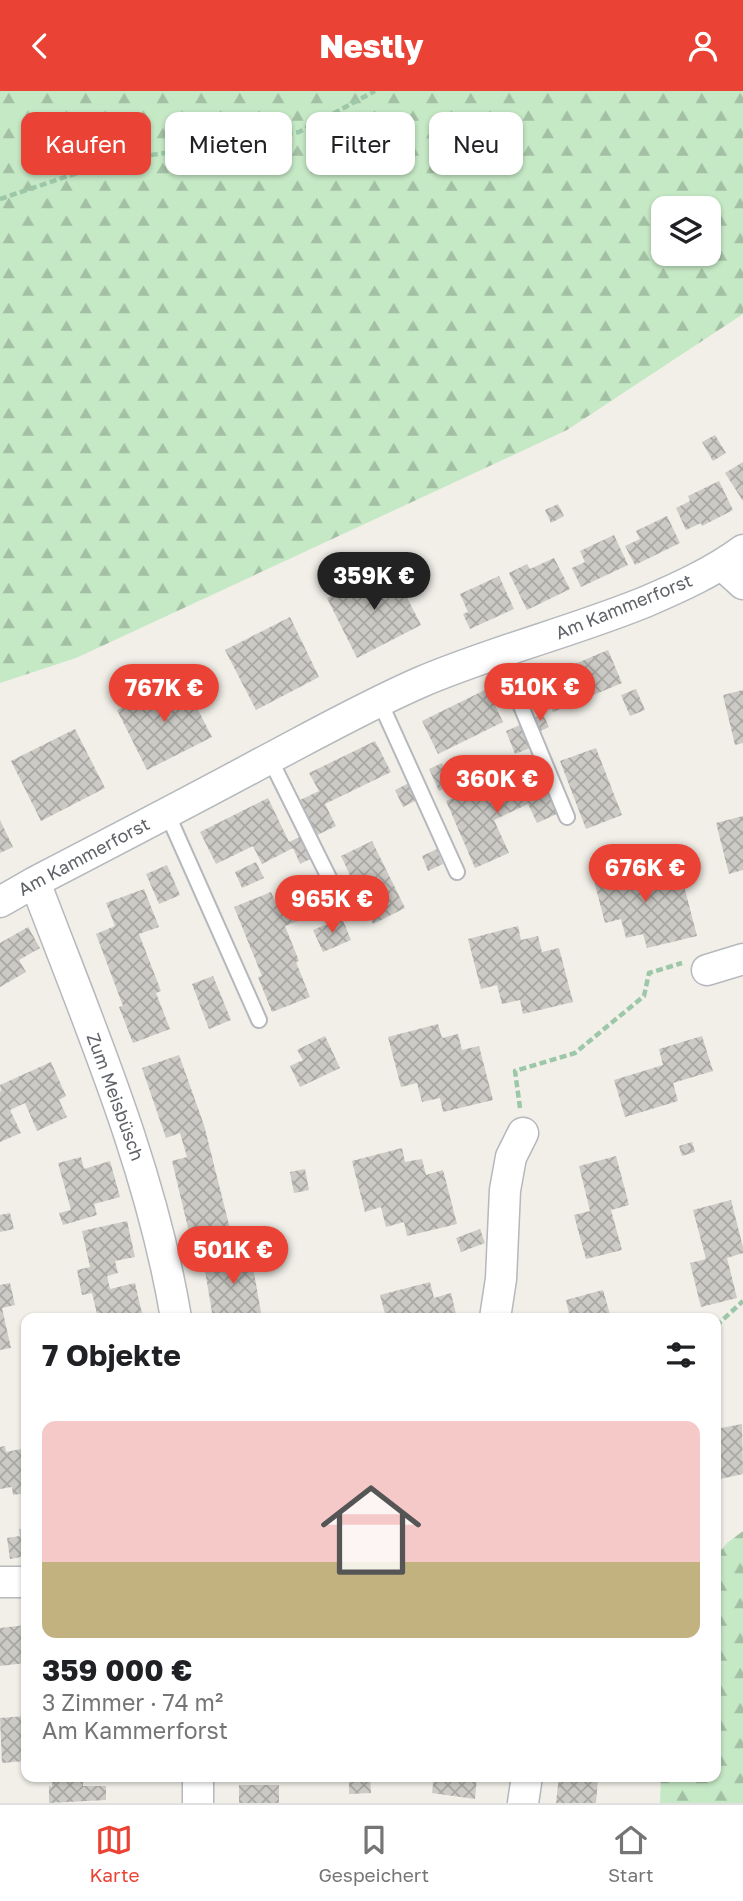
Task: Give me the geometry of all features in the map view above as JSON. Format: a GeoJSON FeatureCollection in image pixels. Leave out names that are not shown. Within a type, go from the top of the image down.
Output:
{"type":"FeatureCollection","features":[{"type":"Feature","properties":{"kind":"street","name":"Am Kammerforst"},"geometry":{"type":"LineString","coordinates":[[0,902],[420,683],[619,613],[736,566]]}},
{"type":"Feature","properties":{"kind":"street","name":"Zum Meisbüsch"},"geometry":{"type":"LineString","coordinates":[[36,882],[110,1078],[143,1175],[163,1245],[175,1313]]}},
{"type":"Feature","properties":{"kind":"street"},"geometry":{"type":"LineString","coordinates":[[707,970],[743,959]]}},
{"type":"Feature","properties":{"kind":"street"},"geometry":{"type":"LineString","coordinates":[[496,1313],[501,1279],[505,1190],[511,1157],[523,1133]]}},
{"type":"Feature","properties":{"kind":"street"},"geometry":{"type":"LineString","coordinates":[[0,1582],[21,1582]]}},
{"type":"Feature","properties":{"kind":"street"},"geometry":{"type":"LineString","coordinates":[[198,1782],[198,1803]]}},
{"type":"Feature","properties":{"kind":"street"},"geometry":{"type":"LineString","coordinates":[[523,1803],[526,1782]]}},
{"type":"Feature","properties":{"kind":"lane"},"geometry":{"type":"LineString","coordinates":[[499,653],[567,817]]}},
{"type":"Feature","properties":{"kind":"lane"},"geometry":{"type":"LineString","coordinates":[[380,702],[457,872]]}},
{"type":"Feature","properties":{"kind":"lane"},"geometry":{"type":"LineString","coordinates":[[270,759],[343,906]]}},
{"type":"Feature","properties":{"kind":"lane","name":"Am Kammerforst"},"geometry":{"type":"LineString","coordinates":[[167,813],[259,1020]]}},
{"type":"Feature","properties":{"kind":"path"},"geometry":{"type":"LineString","coordinates":[[0,199],[113,161],[299,132],[375,91]]}},
{"type":"Feature","properties":{"kind":"path"},"geometry":{"type":"LineString","coordinates":[[523,1133],[515,1071],[575,1053],[644,996],[649,973],[681,963],[707,970]]}},
{"type":"Feature","properties":{"kind":"path"},"geometry":{"type":"LineString","coordinates":[[721,1321],[743,1301]]}},
{"type":"Feature","properties":{"kind":"green space"},"geometry":{"type":"Polygon","coordinates":[[[0,91],[743,91],[743,314],[567,430],[76,658],[0,683],[0,91]]]}},
{"type":"Feature","properties":{"kind":"green space"},"geometry":{"type":"Polygon","coordinates":[[[743,1531],[743,1803],[660,1803],[661,1782],[721,1782],[721,1550],[743,1531]]]}},
{"type":"Feature","properties":{"kind":"building"},"geometry":{"type":"Polygon","coordinates":[[[715,435],[726,453],[713,461],[702,442],[715,435]]]}},
{"type":"Feature","properties":{"kind":"building"},"geometry":{"type":"Polygon","coordinates":[[[743,462],[743,501],[725,473],[743,462]]]}},
{"type":"Feature","properties":{"kind":"building"},"geometry":{"type":"Polygon","coordinates":[[[719,481],[733,510],[702,526],[701,523],[686,530],[676,508],[690,501],[688,496],[719,481]]]}},
{"type":"Feature","properties":{"kind":"building"},"geometry":{"type":"Polygon","coordinates":[[[558,504],[564,516],[551,523],[545,510],[558,504]]]}},
{"type":"Feature","properties":{"kind":"building"},"geometry":{"type":"Polygon","coordinates":[[[667,516],[680,543],[635,565],[625,546],[640,539],[636,531],[667,516]]]}},
{"type":"Feature","properties":{"kind":"building"},"geometry":{"type":"Polygon","coordinates":[[[614,535],[628,565],[581,587],[572,568],[585,562],[580,551],[614,535]]]}},
{"type":"Feature","properties":{"kind":"building"},"geometry":{"type":"Polygon","coordinates":[[[554,558],[570,589],[527,610],[509,573],[527,564],[530,569],[554,558]]]}},
{"type":"Feature","properties":{"kind":"building"},"geometry":{"type":"Polygon","coordinates":[[[391,566],[421,625],[357,658],[327,598],[391,566]]]}},
{"type":"Feature","properties":{"kind":"building"},"geometry":{"type":"Polygon","coordinates":[[[499,576],[514,609],[470,629],[463,614],[468,612],[460,594],[499,576]]]}},
{"type":"Feature","properties":{"kind":"building"},"geometry":{"type":"Polygon","coordinates":[[[290,617],[319,677],[256,710],[225,650],[290,617]]]}},
{"type":"Feature","properties":{"kind":"building"},"geometry":{"type":"Polygon","coordinates":[[[608,650],[622,683],[553,712],[539,679],[608,650]]]}},
{"type":"Feature","properties":{"kind":"building"},"geometry":{"type":"Polygon","coordinates":[[[181,677],[212,737],[147,770],[117,710],[181,677]]]}},
{"type":"Feature","properties":{"kind":"building"},"geometry":{"type":"Polygon","coordinates":[[[487,689],[503,722],[438,754],[422,721],[487,689]]]}},
{"type":"Feature","properties":{"kind":"building"},"geometry":{"type":"Polygon","coordinates":[[[636,689],[645,710],[630,716],[621,695],[636,689]]]}},
{"type":"Feature","properties":{"kind":"building"},"geometry":{"type":"Polygon","coordinates":[[[743,690],[743,743],[735,745],[723,695],[743,690]]]}},
{"type":"Feature","properties":{"kind":"building"},"geometry":{"type":"Polygon","coordinates":[[[543,714],[549,727],[538,732],[532,719],[543,714]]]}},
{"type":"Feature","properties":{"kind":"building"},"geometry":{"type":"Polygon","coordinates":[[[520,725],[530,748],[515,754],[506,731],[520,725]]]}},
{"type":"Feature","properties":{"kind":"building"},"geometry":{"type":"Polygon","coordinates":[[[75,729],[105,788],[41,821],[11,761],[75,729]]]}},
{"type":"Feature","properties":{"kind":"building"},"geometry":{"type":"Polygon","coordinates":[[[375,741],[391,772],[325,804],[336,826],[315,836],[298,801],[319,791],[309,773],[375,741]]]}},
{"type":"Feature","properties":{"kind":"building"},"geometry":{"type":"Polygon","coordinates":[[[596,748],[622,815],[586,829],[560,761],[596,748]]]}},
{"type":"Feature","properties":{"kind":"building"},"geometry":{"type":"Polygon","coordinates":[[[442,763],[452,785],[439,791],[429,769],[442,763]]]}},
{"type":"Feature","properties":{"kind":"building"},"geometry":{"type":"Polygon","coordinates":[[[539,771],[559,813],[537,823],[528,804],[494,820],[509,853],[475,868],[446,801],[480,786],[486,801],[499,795],[512,783],[539,771]]]}},
{"type":"Feature","properties":{"kind":"building"},"geometry":{"type":"Polygon","coordinates":[[[411,782],[419,799],[403,807],[395,790],[411,782]]]}},
{"type":"Feature","properties":{"kind":"building"},"geometry":{"type":"Polygon","coordinates":[[[268,798],[289,842],[304,835],[314,857],[300,864],[293,848],[262,864],[253,846],[216,864],[200,832],[268,798]]]}},
{"type":"Feature","properties":{"kind":"building"},"geometry":{"type":"Polygon","coordinates":[[[743,816],[743,870],[729,874],[716,823],[743,816]]]}},
{"type":"Feature","properties":{"kind":"building"},"geometry":{"type":"Polygon","coordinates":[[[0,820],[13,847],[0,853],[0,820]]]}},
{"type":"Feature","properties":{"kind":"building"},"geometry":{"type":"Polygon","coordinates":[[[372,841],[405,908],[373,924],[341,856],[372,841]]]}},
{"type":"Feature","properties":{"kind":"building"},"geometry":{"type":"Polygon","coordinates":[[[437,849],[443,864],[428,871],[422,856],[437,849]]]}},
{"type":"Feature","properties":{"kind":"building"},"geometry":{"type":"Polygon","coordinates":[[[641,860],[645,874],[662,870],[666,886],[683,882],[697,936],[647,948],[643,934],[626,938],[621,919],[605,923],[592,873],[641,860]]]}},
{"type":"Feature","properties":{"kind":"building"},"geometry":{"type":"Polygon","coordinates":[[[256,862],[264,878],[242,888],[235,872],[256,862]]]}},
{"type":"Feature","properties":{"kind":"building"},"geometry":{"type":"Polygon","coordinates":[[[167,865],[180,895],[159,904],[146,874],[167,865]]]}},
{"type":"Feature","properties":{"kind":"building"},"geometry":{"type":"Polygon","coordinates":[[[144,889],[159,927],[139,934],[161,991],[156,993],[170,1029],[133,1043],[119,1007],[123,1006],[96,934],[115,926],[106,903],[144,889]]]}},
{"type":"Feature","properties":{"kind":"building"},"geometry":{"type":"Polygon","coordinates":[[[271,892],[279,910],[294,904],[301,920],[285,926],[310,997],[272,1012],[258,977],[262,976],[234,907],[271,892]]]}},
{"type":"Feature","properties":{"kind":"building"},"geometry":{"type":"Polygon","coordinates":[[[342,918],[351,940],[323,952],[313,930],[342,918]]]}},
{"type":"Feature","properties":{"kind":"building"},"geometry":{"type":"Polygon","coordinates":[[[518,926],[521,940],[538,936],[542,952],[559,948],[573,1002],[523,1014],[520,1000],[502,1004],[497,985],[481,989],[468,939],[518,926]]]}},
{"type":"Feature","properties":{"kind":"building"},"geometry":{"type":"Polygon","coordinates":[[[28,927],[40,948],[19,960],[26,972],[0,987],[0,943],[28,927]]]}},
{"type":"Feature","properties":{"kind":"building"},"geometry":{"type":"Polygon","coordinates":[[[213,976],[231,1020],[209,1029],[192,984],[213,976]]]}},
{"type":"Feature","properties":{"kind":"building"},"geometry":{"type":"Polygon","coordinates":[[[438,1024],[442,1038],[458,1034],[462,1050],[479,1046],[493,1100],[443,1112],[440,1098],[422,1102],[417,1083],[401,1087],[388,1037],[438,1024]]]}},
{"type":"Feature","properties":{"kind":"building"},"geometry":{"type":"Polygon","coordinates":[[[325,1036],[340,1068],[300,1087],[290,1066],[303,1060],[297,1050],[325,1036]]]}},
{"type":"Feature","properties":{"kind":"building"},"geometry":{"type":"Polygon","coordinates":[[[702,1036],[713,1071],[673,1083],[678,1101],[625,1117],[614,1080],[663,1065],[659,1049],[702,1036]]]}},
{"type":"Feature","properties":{"kind":"building"},"geometry":{"type":"Polygon","coordinates":[[[179,1055],[204,1125],[232,1237],[209,1242],[206,1228],[189,1232],[172,1161],[187,1157],[180,1133],[166,1138],[142,1068],[179,1055]]]}},
{"type":"Feature","properties":{"kind":"building"},"geometry":{"type":"Polygon","coordinates":[[[51,1062],[66,1096],[59,1100],[67,1117],[37,1131],[25,1103],[10,1110],[21,1133],[0,1142],[0,1085],[51,1062]]]}},
{"type":"Feature","properties":{"kind":"building"},"geometry":{"type":"Polygon","coordinates":[[[692,1142],[695,1152],[682,1156],[679,1146],[692,1142]]]}},
{"type":"Feature","properties":{"kind":"building"},"geometry":{"type":"Polygon","coordinates":[[[402,1148],[405,1162],[422,1159],[426,1175],[443,1170],[457,1224],[407,1236],[404,1222],[386,1227],[381,1207],[365,1212],[352,1161],[402,1148]]]}},
{"type":"Feature","properties":{"kind":"building"},"geometry":{"type":"Polygon","coordinates":[[[616,1156],[629,1205],[611,1210],[622,1250],[586,1259],[574,1215],[590,1211],[579,1166],[616,1156]]]}},
{"type":"Feature","properties":{"kind":"building"},"geometry":{"type":"Polygon","coordinates":[[[81,1157],[84,1169],[110,1161],[120,1197],[94,1204],[97,1215],[63,1225],[59,1213],[71,1210],[58,1163],[81,1157]]]}},
{"type":"Feature","properties":{"kind":"building"},"geometry":{"type":"Polygon","coordinates":[[[305,1169],[309,1190],[294,1193],[290,1172],[305,1169]]]}},
{"type":"Feature","properties":{"kind":"building"},"geometry":{"type":"Polygon","coordinates":[[[731,1200],[743,1247],[743,1253],[727,1258],[737,1298],[701,1307],[690,1263],[706,1259],[693,1210],[731,1200]]]}},
{"type":"Feature","properties":{"kind":"building"},"geometry":{"type":"Polygon","coordinates":[[[10,1213],[14,1229],[0,1232],[0,1215],[10,1213]]]}},
{"type":"Feature","properties":{"kind":"building"},"geometry":{"type":"Polygon","coordinates":[[[127,1221],[135,1257],[115,1261],[118,1273],[107,1276],[110,1289],[135,1283],[142,1313],[97,1313],[92,1293],[82,1295],[77,1270],[90,1267],[82,1231],[127,1221]]]}},
{"type":"Feature","properties":{"kind":"building"},"geometry":{"type":"Polygon","coordinates":[[[480,1229],[485,1243],[461,1252],[456,1238],[480,1229]]]}},
{"type":"Feature","properties":{"kind":"building"},"geometry":{"type":"Polygon","coordinates":[[[250,1250],[261,1313],[212,1313],[203,1259],[250,1250]]]}},
{"type":"Feature","properties":{"kind":"building"},"geometry":{"type":"Polygon","coordinates":[[[430,1282],[434,1298],[451,1293],[456,1313],[385,1313],[380,1295],[430,1282]]]}},
{"type":"Feature","properties":{"kind":"building"},"geometry":{"type":"Polygon","coordinates":[[[10,1283],[15,1305],[2,1308],[11,1348],[0,1350],[0,1285],[10,1283]]]}},
{"type":"Feature","properties":{"kind":"building"},"geometry":{"type":"Polygon","coordinates":[[[603,1290],[610,1313],[569,1313],[566,1300],[603,1290]]]}},
{"type":"Feature","properties":{"kind":"building"},"geometry":{"type":"Polygon","coordinates":[[[742,1424],[743,1474],[721,1479],[721,1428],[742,1424]]]}},
{"type":"Feature","properties":{"kind":"building"},"geometry":{"type":"Polygon","coordinates":[[[5,1446],[6,1452],[21,1449],[21,1494],[13,1495],[12,1487],[0,1489],[0,1447],[5,1446]]]}},
{"type":"Feature","properties":{"kind":"building"},"geometry":{"type":"Polygon","coordinates":[[[21,1529],[21,1557],[10,1559],[7,1538],[20,1536],[21,1529]]]}},
{"type":"Feature","properties":{"kind":"building"},"geometry":{"type":"Polygon","coordinates":[[[21,1626],[21,1664],[0,1666],[0,1628],[21,1626]]]}},
{"type":"Feature","properties":{"kind":"building"},"geometry":{"type":"Polygon","coordinates":[[[21,1716],[21,1761],[2,1763],[0,1718],[21,1716]]]}},
{"type":"Feature","properties":{"kind":"building"},"geometry":{"type":"Polygon","coordinates":[[[52,1782],[83,1782],[83,1786],[106,1786],[106,1800],[49,1803],[49,1786],[52,1787],[52,1782]]]}},
{"type":"Feature","properties":{"kind":"building"},"geometry":{"type":"Polygon","coordinates":[[[349,1782],[370,1782],[371,1793],[349,1794],[349,1782]]]}},
{"type":"Feature","properties":{"kind":"building"},"geometry":{"type":"Polygon","coordinates":[[[433,1782],[476,1782],[475,1799],[432,1793],[433,1782]]]}},
{"type":"Feature","properties":{"kind":"building"},"geometry":{"type":"Polygon","coordinates":[[[558,1782],[598,1782],[596,1803],[556,1803],[558,1782]]]}},
{"type":"Feature","properties":{"kind":"building"},"geometry":{"type":"Polygon","coordinates":[[[239,1785],[279,1785],[279,1803],[239,1803],[239,1785]]]}}]}
